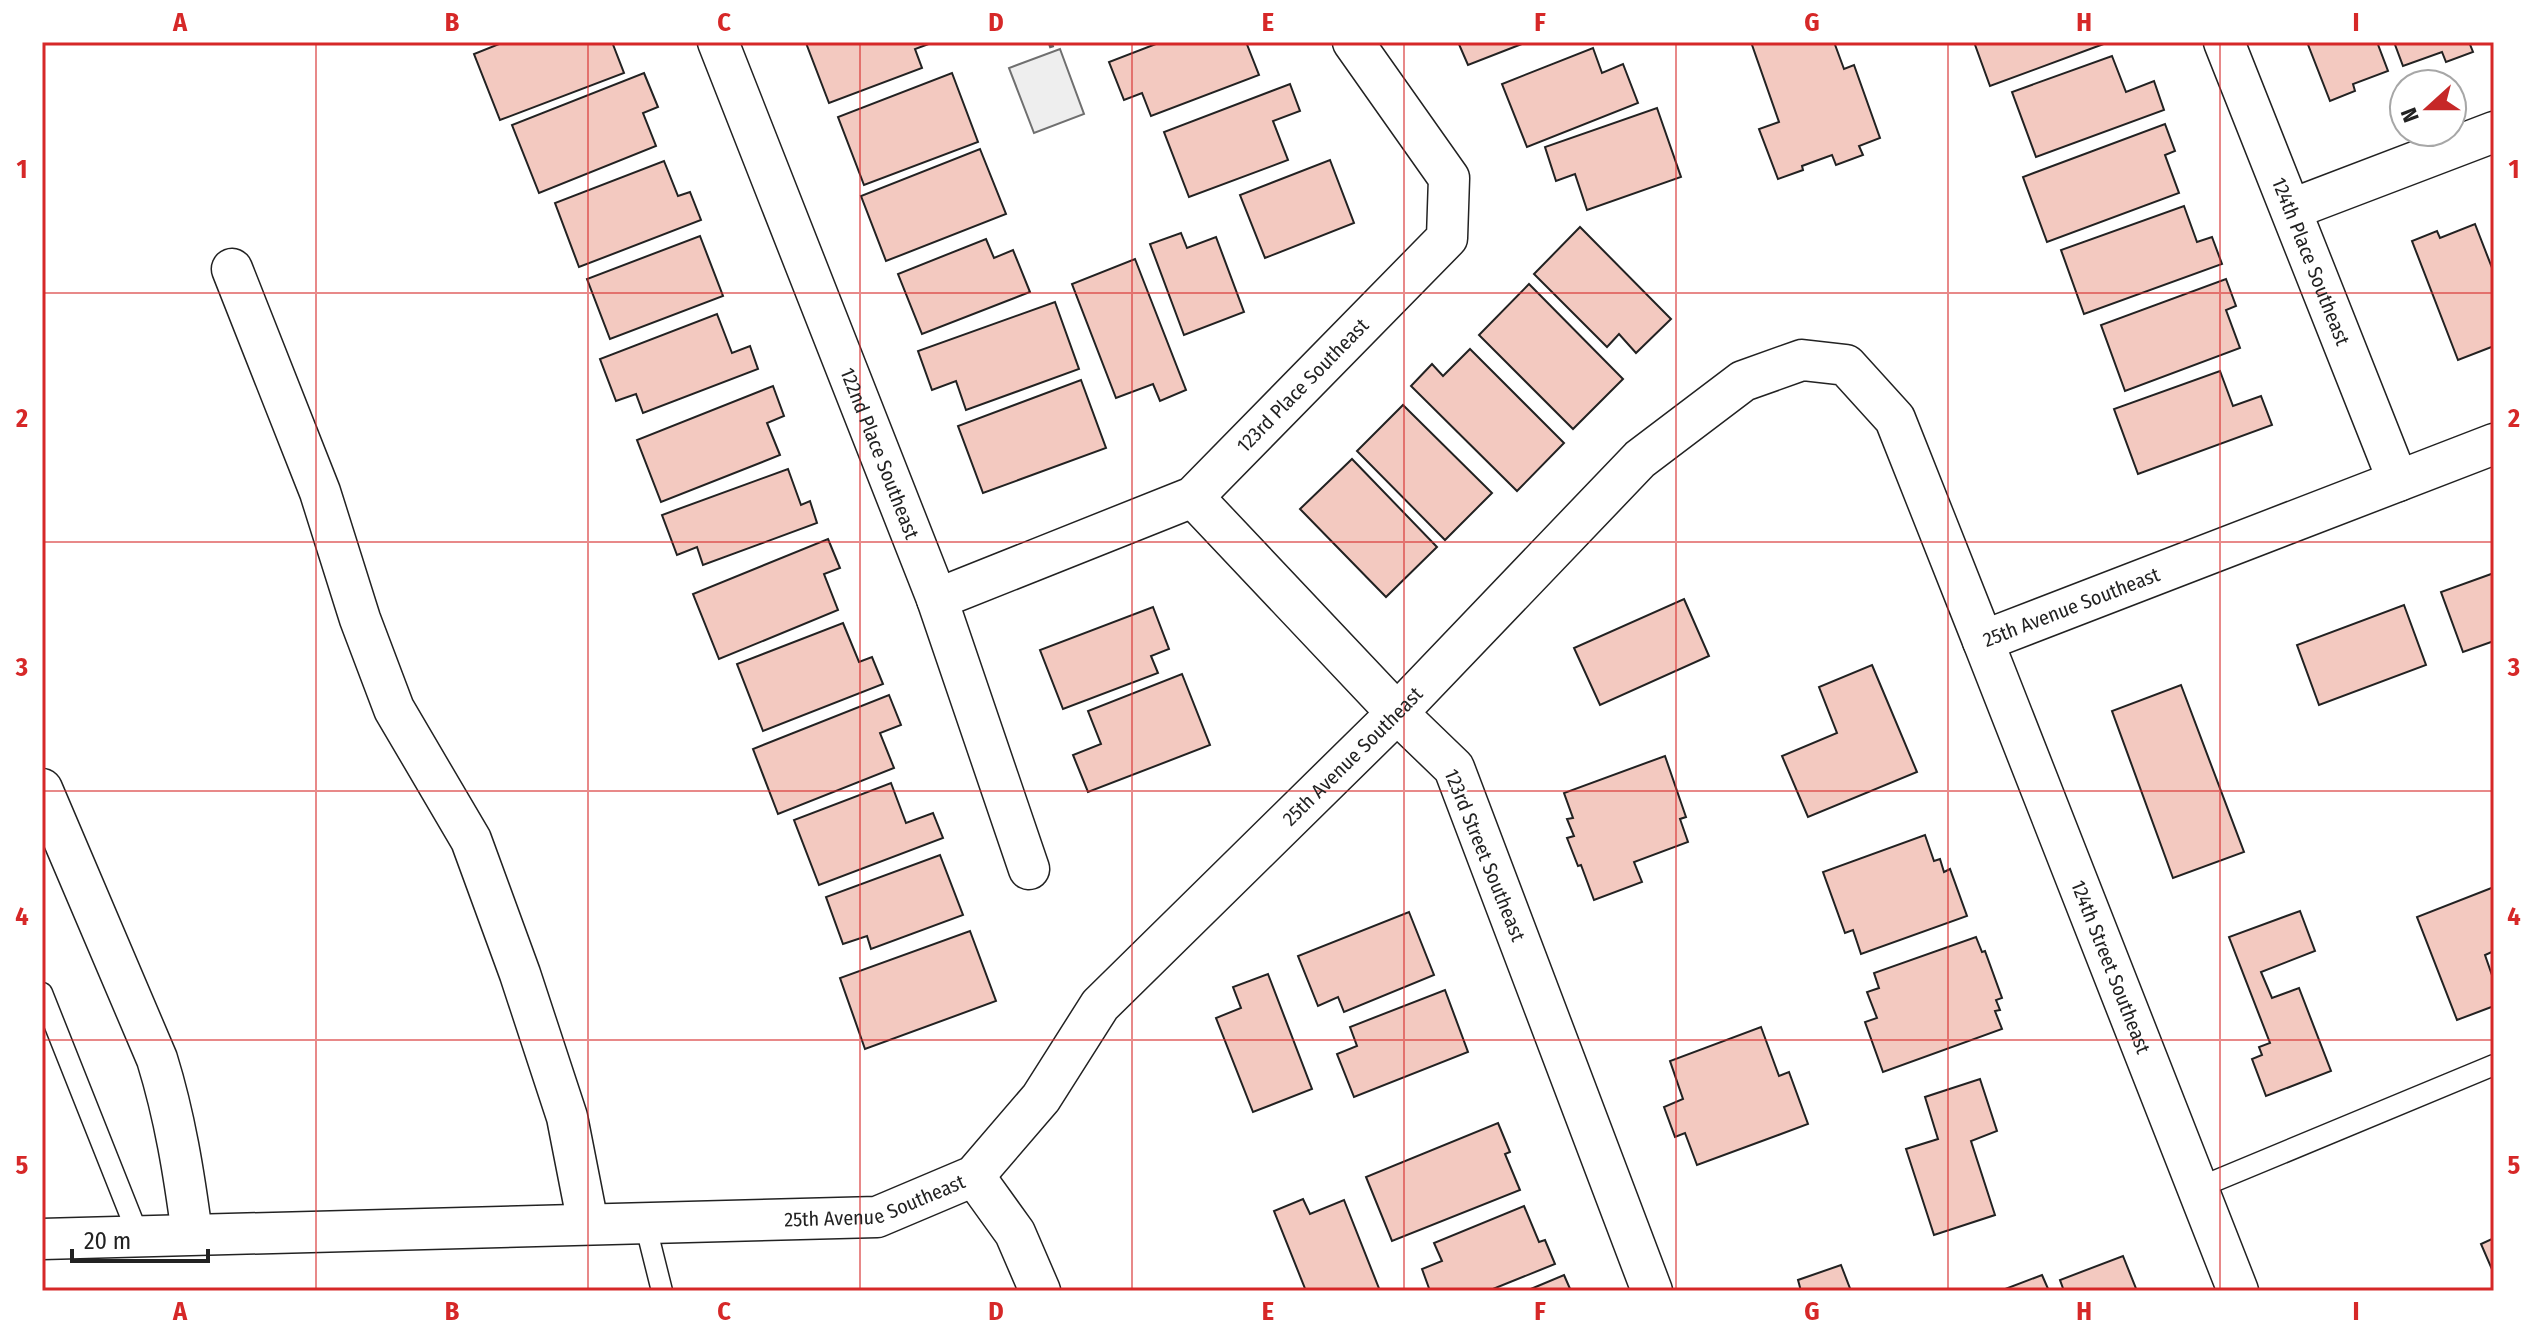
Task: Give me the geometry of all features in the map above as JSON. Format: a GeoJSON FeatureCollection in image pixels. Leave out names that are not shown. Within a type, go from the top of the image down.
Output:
{"type":"FeatureCollection","features":[{"type":"Feature","properties":{"kind":"street","name":"122nd Place Southeast"},"geometry":{"type":"LineString","coordinates":[[718,42],[937,599],[1029,869]]}},
{"type":"Feature","properties":{"kind":"street","name":"123rd Place Southeast"},"geometry":{"type":"LineString","coordinates":[[937,599],[1193,497],[1447,238],[1449,178],[1353,42]]}},
{"type":"Feature","properties":{"kind":"street","name":"124th Place Southeast"},"geometry":{"type":"LineString","coordinates":[[2224,42],[2398,481]]}},
{"type":"Feature","properties":{"kind":"street"},"geometry":{"type":"LineString","coordinates":[[2292,209],[2494,132]]}},
{"type":"Feature","properties":{"kind":"street"},"geometry":{"type":"LineString","coordinates":[[232,269],[320,492],[360,619],[394,709],[477,855],[567,1117],[588,1224]]}},
{"type":"Feature","properties":{"kind":"street","name":"25th Avenue Southeast"},"geometry":{"type":"LineString","coordinates":[[42,1239],[877,1217],[974,1176],[1041,1098],[1100,1005],[1397,713],[1640,459],[1743,381],[1802,360],[1846,365],[1895,419],[1983,641],[2494,444]]}},
{"type":"Feature","properties":{"kind":"street","name":"123rd Street Southeast"},"geometry":{"type":"LineString","coordinates":[[1193,497],[1397,713],[1454,768],[1652,1291]]}},
{"type":"Feature","properties":{"kind":"street","name":"124th Street Southeast"},"geometry":{"type":"LineString","coordinates":[[1983,641],[2238,1291]]}},
{"type":"Feature","properties":{"kind":"street"},"geometry":{"type":"LineString","coordinates":[[42,789],[157,1059],[182,1157],[192,1234]]}},
{"type":"Feature","properties":{"kind":"street"},"geometry":{"type":"LineString","coordinates":[[974,1176],[1015,1233],[1040,1291]]}},
{"type":"Feature","properties":{"kind":"lane"},"geometry":{"type":"LineString","coordinates":[[42,993],[139,1237]]}},
{"type":"Feature","properties":{"kind":"lane"},"geometry":{"type":"LineString","coordinates":[[2198,1188],[2494,1065]]}},
{"type":"Feature","properties":{"kind":"lane"},"geometry":{"type":"LineString","coordinates":[[645,1223],[662,1291]]}},
{"type":"Feature","properties":{"kind":"path"},"geometry":{"type":"LineString","coordinates":[[1050,42],[1053,51]]}},
{"type":"Feature","properties":{"kind":"shaded area"},"geometry":{"type":"Polygon","coordinates":[[[1060,49],[1084,114],[1034,133],[1009,68],[1060,49]]]}},
{"type":"Feature","properties":{"kind":"building"},"geometry":{"type":"Polygon","coordinates":[[[504,42],[612,42],[624,73],[500,120],[474,54],[504,42]]]}},
{"type":"Feature","properties":{"kind":"building"},"geometry":{"type":"Polygon","coordinates":[[[808,42],[934,42],[915,49],[922,68],[829,103],[808,42]]]}},
{"type":"Feature","properties":{"kind":"building"},"geometry":{"type":"Polygon","coordinates":[[[1161,42],[1246,42],[1259,75],[1151,116],[1142,93],[1124,100],[1109,62],[1161,42]]]}},
{"type":"Feature","properties":{"kind":"building"},"geometry":{"type":"Polygon","coordinates":[[[1458,42],[1527,42],[1468,65],[1458,42]]]}},
{"type":"Feature","properties":{"kind":"building"},"geometry":{"type":"Polygon","coordinates":[[[1751,42],[1834,42],[1844,69],[1854,65],[1880,138],[1859,146],[1863,155],[1836,165],[1832,155],[1778,179],[1759,129],[1779,122],[1751,42]]]}},
{"type":"Feature","properties":{"kind":"building"},"geometry":{"type":"Polygon","coordinates":[[[1974,42],[2109,42],[1990,86],[1974,42]]]}},
{"type":"Feature","properties":{"kind":"building"},"geometry":{"type":"Polygon","coordinates":[[[2307,42],[2377,42],[2388,71],[2353,84],[2355,91],[2330,101],[2307,42]]]}},
{"type":"Feature","properties":{"kind":"building"},"geometry":{"type":"Polygon","coordinates":[[[2394,42],[2469,42],[2473,52],[2446,62],[2442,52],[2403,66],[2394,42]]]}},
{"type":"Feature","properties":{"kind":"building"},"geometry":{"type":"Polygon","coordinates":[[[1593,48],[1602,73],[1623,64],[1638,103],[1527,147],[1502,84],[1593,48]]]}},
{"type":"Feature","properties":{"kind":"building"},"geometry":{"type":"Polygon","coordinates":[[[2112,56],[2126,92],[2154,81],[2164,110],[2036,157],[2012,92],[2112,56]]]}},
{"type":"Feature","properties":{"kind":"building"},"geometry":{"type":"Polygon","coordinates":[[[644,73],[658,107],[643,113],[656,146],[539,193],[512,125],[644,73]]]}},
{"type":"Feature","properties":{"kind":"building"},"geometry":{"type":"Polygon","coordinates":[[[952,73],[978,142],[864,185],[838,117],[952,73]]]}},
{"type":"Feature","properties":{"kind":"building"},"geometry":{"type":"Polygon","coordinates":[[[1290,84],[1300,111],[1273,121],[1288,160],[1189,197],[1164,132],[1290,84]]]}},
{"type":"Feature","properties":{"kind":"building"},"geometry":{"type":"Polygon","coordinates":[[[1657,108],[1681,177],[1587,210],[1575,174],[1556,181],[1545,147],[1657,108]]]}},
{"type":"Feature","properties":{"kind":"building"},"geometry":{"type":"Polygon","coordinates":[[[2165,124],[2175,151],[2165,155],[2179,193],[2047,242],[2023,177],[2165,124]]]}},
{"type":"Feature","properties":{"kind":"building"},"geometry":{"type":"Polygon","coordinates":[[[980,149],[1006,214],[886,261],[861,196],[980,149]]]}},
{"type":"Feature","properties":{"kind":"building"},"geometry":{"type":"Polygon","coordinates":[[[1330,160],[1354,223],[1265,258],[1240,195],[1330,160]]]}},
{"type":"Feature","properties":{"kind":"building"},"geometry":{"type":"Polygon","coordinates":[[[664,161],[678,196],[690,192],[701,220],[579,267],[555,203],[664,161]]]}},
{"type":"Feature","properties":{"kind":"building"},"geometry":{"type":"Polygon","coordinates":[[[2184,206],[2197,242],[2212,237],[2222,264],[2084,314],[2061,250],[2184,206]]]}},
{"type":"Feature","properties":{"kind":"building"},"geometry":{"type":"Polygon","coordinates":[[[2475,224],[2494,273],[2494,346],[2458,360],[2412,241],[2437,231],[2440,238],[2475,224]]]}},
{"type":"Feature","properties":{"kind":"building"},"geometry":{"type":"Polygon","coordinates":[[[1580,227],[1671,319],[1636,353],[1619,334],[1607,347],[1534,274],[1580,227]]]}},
{"type":"Feature","properties":{"kind":"building"},"geometry":{"type":"Polygon","coordinates":[[[1181,233],[1187,248],[1216,237],[1244,312],[1184,335],[1150,244],[1181,233]]]}},
{"type":"Feature","properties":{"kind":"building"},"geometry":{"type":"Polygon","coordinates":[[[700,236],[723,296],[610,339],[587,279],[700,236]]]}},
{"type":"Feature","properties":{"kind":"building"},"geometry":{"type":"Polygon","coordinates":[[[986,239],[994,258],[1013,250],[1030,292],[922,334],[898,274],[986,239]]]}},
{"type":"Feature","properties":{"kind":"building"},"geometry":{"type":"Polygon","coordinates":[[[1135,259],[1186,390],[1160,401],[1153,384],[1116,398],[1072,284],[1135,259]]]}},
{"type":"Feature","properties":{"kind":"building"},"geometry":{"type":"Polygon","coordinates":[[[2226,279],[2236,306],[2226,310],[2240,348],[2125,391],[2101,325],[2226,279]]]}},
{"type":"Feature","properties":{"kind":"building"},"geometry":{"type":"Polygon","coordinates":[[[1529,284],[1623,379],[1573,429],[1479,335],[1529,284]]]}},
{"type":"Feature","properties":{"kind":"building"},"geometry":{"type":"Polygon","coordinates":[[[1055,302],[1079,369],[966,410],[956,381],[932,390],[918,351],[1055,302]]]}},
{"type":"Feature","properties":{"kind":"building"},"geometry":{"type":"Polygon","coordinates":[[[717,314],[732,353],[750,346],[758,369],[643,413],[636,394],[616,401],[600,359],[717,314]]]}},
{"type":"Feature","properties":{"kind":"building"},"geometry":{"type":"Polygon","coordinates":[[[1470,349],[1564,443],[1517,491],[1411,386],[1432,364],[1443,376],[1470,349]]]}},
{"type":"Feature","properties":{"kind":"building"},"geometry":{"type":"Polygon","coordinates":[[[2220,371],[2233,406],[2261,396],[2272,425],[2138,474],[2114,409],[2220,371]]]}},
{"type":"Feature","properties":{"kind":"building"},"geometry":{"type":"Polygon","coordinates":[[[1081,380],[1106,448],[983,493],[958,426],[1081,380]]]}},
{"type":"Feature","properties":{"kind":"building"},"geometry":{"type":"Polygon","coordinates":[[[773,386],[784,416],[767,423],[780,455],[661,502],[637,440],[773,386]]]}},
{"type":"Feature","properties":{"kind":"building"},"geometry":{"type":"Polygon","coordinates":[[[1403,405],[1492,493],[1445,540],[1357,451],[1403,405]]]}},
{"type":"Feature","properties":{"kind":"building"},"geometry":{"type":"Polygon","coordinates":[[[1352,459],[1437,547],[1386,597],[1300,509],[1352,459]]]}},
{"type":"Feature","properties":{"kind":"building"},"geometry":{"type":"Polygon","coordinates":[[[788,469],[801,505],[810,501],[817,523],[703,565],[697,547],[677,555],[662,515],[788,469]]]}},
{"type":"Feature","properties":{"kind":"building"},"geometry":{"type":"Polygon","coordinates":[[[828,539],[840,568],[824,574],[838,610],[719,659],[693,594],[828,539]]]}},
{"type":"Feature","properties":{"kind":"building"},"geometry":{"type":"Polygon","coordinates":[[[2494,573],[2494,641],[2463,652],[2441,592],[2494,573]]]}},
{"type":"Feature","properties":{"kind":"building"},"geometry":{"type":"Polygon","coordinates":[[[1684,599],[1709,656],[1600,705],[1574,648],[1684,599]]]}},
{"type":"Feature","properties":{"kind":"building"},"geometry":{"type":"Polygon","coordinates":[[[2404,605],[2426,665],[2319,705],[2297,645],[2404,605]]]}},
{"type":"Feature","properties":{"kind":"building"},"geometry":{"type":"Polygon","coordinates":[[[1153,607],[1169,649],[1151,656],[1158,673],[1063,709],[1040,650],[1153,607]]]}},
{"type":"Feature","properties":{"kind":"building"},"geometry":{"type":"Polygon","coordinates":[[[843,623],[859,662],[872,657],[883,684],[763,731],[737,664],[843,623]]]}},
{"type":"Feature","properties":{"kind":"building"},"geometry":{"type":"Polygon","coordinates":[[[1872,665],[1917,772],[1808,817],[1782,756],[1837,733],[1819,687],[1872,665]]]}},
{"type":"Feature","properties":{"kind":"building"},"geometry":{"type":"Polygon","coordinates":[[[1182,674],[1210,745],[1088,792],[1073,755],[1101,744],[1088,711],[1182,674]]]}},
{"type":"Feature","properties":{"kind":"building"},"geometry":{"type":"Polygon","coordinates":[[[2181,685],[2244,852],[2173,878],[2112,711],[2181,685]]]}},
{"type":"Feature","properties":{"kind":"building"},"geometry":{"type":"Polygon","coordinates":[[[889,695],[901,725],[880,733],[894,768],[778,814],[753,749],[889,695]]]}},
{"type":"Feature","properties":{"kind":"building"},"geometry":{"type":"Polygon","coordinates":[[[1665,756],[1686,817],[1680,819],[1688,842],[1634,862],[1642,882],[1594,900],[1567,838],[1574,836],[1567,819],[1573,818],[1564,793],[1665,756]]]}},
{"type":"Feature","properties":{"kind":"building"},"geometry":{"type":"Polygon","coordinates":[[[891,783],[906,823],[933,813],[943,838],[819,885],[794,820],[891,783]]]}},
{"type":"Feature","properties":{"kind":"building"},"geometry":{"type":"Polygon","coordinates":[[[1925,835],[1934,861],[1940,859],[1944,872],[1950,869],[1967,916],[1861,954],[1853,930],[1845,933],[1823,872],[1925,835]]]}},
{"type":"Feature","properties":{"kind":"building"},"geometry":{"type":"Polygon","coordinates":[[[940,855],[963,915],[871,949],[867,936],[843,944],[826,897],[940,855]]]}},
{"type":"Feature","properties":{"kind":"building"},"geometry":{"type":"Polygon","coordinates":[[[2494,887],[2494,951],[2485,955],[2494,981],[2494,1006],[2457,1020],[2417,917],[2494,887]]]}},
{"type":"Feature","properties":{"kind":"building"},"geometry":{"type":"Polygon","coordinates":[[[2300,911],[2315,951],[2261,972],[2272,998],[2299,988],[2331,1071],[2266,1096],[2252,1059],[2262,1055],[2259,1047],[2270,1043],[2229,937],[2300,911]]]}},
{"type":"Feature","properties":{"kind":"building"},"geometry":{"type":"Polygon","coordinates":[[[1409,912],[1434,975],[1344,1012],[1338,997],[1318,1006],[1298,956],[1409,912]]]}},
{"type":"Feature","properties":{"kind":"building"},"geometry":{"type":"Polygon","coordinates":[[[970,931],[996,1001],[865,1049],[840,978],[970,931]]]}},
{"type":"Feature","properties":{"kind":"building"},"geometry":{"type":"Polygon","coordinates":[[[1976,937],[1982,952],[1985,951],[2002,998],[1996,1000],[2000,1010],[1995,1011],[2002,1029],[1883,1072],[1865,1022],[1877,1018],[1867,992],[1879,988],[1874,973],[1976,937]]]}},
{"type":"Feature","properties":{"kind":"building"},"geometry":{"type":"Polygon","coordinates":[[[1268,974],[1312,1089],[1253,1112],[1216,1018],[1241,1008],[1233,987],[1268,974]]]}},
{"type":"Feature","properties":{"kind":"building"},"geometry":{"type":"Polygon","coordinates":[[[1445,990],[1468,1052],[1354,1097],[1337,1054],[1357,1046],[1350,1027],[1445,990]]]}},
{"type":"Feature","properties":{"kind":"building"},"geometry":{"type":"Polygon","coordinates":[[[1761,1027],[1779,1076],[1789,1072],[1808,1124],[1697,1165],[1685,1133],[1675,1137],[1664,1107],[1683,1099],[1670,1061],[1761,1027]]]}},
{"type":"Feature","properties":{"kind":"building"},"geometry":{"type":"Polygon","coordinates":[[[1980,1079],[1997,1131],[1971,1141],[1995,1215],[1934,1235],[1906,1149],[1938,1139],[1925,1097],[1980,1079]]]}},
{"type":"Feature","properties":{"kind":"building"},"geometry":{"type":"Polygon","coordinates":[[[1498,1123],[1510,1152],[1505,1154],[1520,1190],[1392,1241],[1366,1177],[1498,1123]]]}},
{"type":"Feature","properties":{"kind":"building"},"geometry":{"type":"Polygon","coordinates":[[[1303,1199],[1310,1214],[1344,1200],[1380,1291],[1306,1291],[1274,1211],[1303,1199]]]}},
{"type":"Feature","properties":{"kind":"building"},"geometry":{"type":"Polygon","coordinates":[[[1524,1206],[1539,1242],[1545,1240],[1555,1264],[1488,1291],[1430,1291],[1422,1269],[1442,1261],[1434,1243],[1524,1206]]]}},
{"type":"Feature","properties":{"kind":"building"},"geometry":{"type":"Polygon","coordinates":[[[2494,1238],[2494,1274],[2481,1244],[2494,1238]]]}},
{"type":"Feature","properties":{"kind":"building"},"geometry":{"type":"Polygon","coordinates":[[[2123,1256],[2137,1291],[2064,1291],[2060,1280],[2123,1256]]]}},
{"type":"Feature","properties":{"kind":"building"},"geometry":{"type":"Polygon","coordinates":[[[1841,1265],[1851,1291],[1801,1291],[1798,1280],[1841,1265]]]}},
{"type":"Feature","properties":{"kind":"building"},"geometry":{"type":"Polygon","coordinates":[[[1564,1275],[1571,1291],[1526,1291],[1564,1275]]]}},
{"type":"Feature","properties":{"kind":"building"},"geometry":{"type":"Polygon","coordinates":[[[2042,1275],[2049,1291],[2000,1291],[2042,1275]]]}}]}
